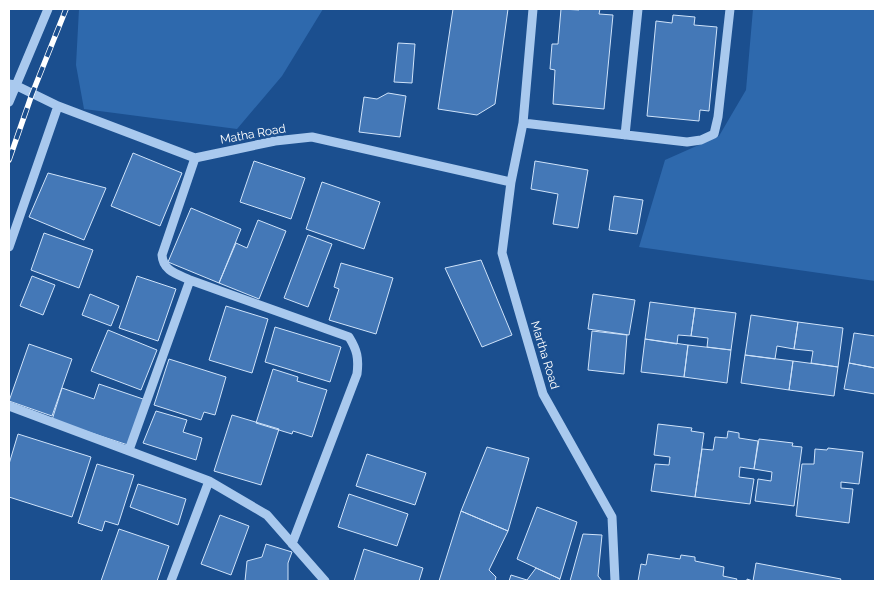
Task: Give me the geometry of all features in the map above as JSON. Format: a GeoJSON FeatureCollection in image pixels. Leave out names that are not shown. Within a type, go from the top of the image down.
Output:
{"type":"FeatureCollection","features":[{"type":"Feature","properties":{"kind":"street"},"geometry":{"type":"LineString","coordinates":[[9,102],[12,85],[48,9]]}},
{"type":"Feature","properties":{"kind":"street","name":"Martha Road"},"geometry":{"type":"LineString","coordinates":[[533,9],[523,123],[510,182],[502,253],[543,394],[612,517],[616,581]]}},
{"type":"Feature","properties":{"kind":"street"},"geometry":{"type":"LineString","coordinates":[[625,135],[638,9]]}},
{"type":"Feature","properties":{"kind":"street"},"geometry":{"type":"LineString","coordinates":[[523,123],[687,142],[701,140],[714,134],[718,117],[730,9]]}},
{"type":"Feature","properties":{"kind":"street"},"geometry":{"type":"LineString","coordinates":[[12,85],[58,106],[195,158],[162,255],[162,262],[168,270],[190,280],[349,337],[357,350],[359,362],[357,374],[292,544]]}},
{"type":"Feature","properties":{"kind":"street"},"geometry":{"type":"LineString","coordinates":[[9,247],[58,106]]}},
{"type":"Feature","properties":{"kind":"street","name":"Matha Road"},"geometry":{"type":"LineString","coordinates":[[195,158],[274,141],[312,138],[510,182]]}},
{"type":"Feature","properties":{"kind":"street"},"geometry":{"type":"LineString","coordinates":[[129,450],[190,280]]}},
{"type":"Feature","properties":{"kind":"street"},"geometry":{"type":"LineString","coordinates":[[9,406],[209,481],[267,515],[325,581]]}},
{"type":"Feature","properties":{"kind":"street"},"geometry":{"type":"LineString","coordinates":[[171,581],[209,481]]}},
{"type":"Feature","properties":{"kind":"shaded area"},"geometry":{"type":"Polygon","coordinates":[[[79,9],[323,9],[282,76],[237,129],[84,109],[76,65],[79,9]]]}},
{"type":"Feature","properties":{"kind":"shaded area"},"geometry":{"type":"Polygon","coordinates":[[[753,9],[875,9],[875,281],[639,247],[665,160],[719,136],[746,90],[753,9]]]}},
{"type":"Feature","properties":{"kind":"building"},"geometry":{"type":"Polygon","coordinates":[[[453,9],[508,9],[495,104],[477,115],[438,109],[453,9]]]}},
{"type":"Feature","properties":{"kind":"building"},"geometry":{"type":"Polygon","coordinates":[[[561,9],[600,9],[599,14],[613,15],[604,109],[553,104],[555,70],[550,69],[552,44],[558,44],[561,9]]]}},
{"type":"Feature","properties":{"kind":"building"},"geometry":{"type":"Polygon","coordinates":[[[673,15],[695,17],[694,25],[717,27],[709,111],[700,110],[699,121],[647,116],[656,21],[672,23],[673,15]]]}},
{"type":"Feature","properties":{"kind":"building"},"geometry":{"type":"Polygon","coordinates":[[[398,43],[415,44],[412,83],[394,82],[398,43]]]}},
{"type":"Feature","properties":{"kind":"building"},"geometry":{"type":"Polygon","coordinates":[[[388,93],[406,96],[400,137],[359,132],[364,97],[377,99],[388,93]]]}},
{"type":"Feature","properties":{"kind":"building"},"geometry":{"type":"Polygon","coordinates":[[[133,153],[182,173],[160,226],[111,206],[133,153]]]}},
{"type":"Feature","properties":{"kind":"building"},"geometry":{"type":"Polygon","coordinates":[[[254,161],[305,178],[291,219],[240,202],[254,161]]]}},
{"type":"Feature","properties":{"kind":"building"},"geometry":{"type":"Polygon","coordinates":[[[535,161],[588,170],[578,228],[553,224],[558,194],[531,189],[535,161]]]}},
{"type":"Feature","properties":{"kind":"building"},"geometry":{"type":"Polygon","coordinates":[[[48,173],[106,188],[84,240],[29,217],[48,173]]]}},
{"type":"Feature","properties":{"kind":"building"},"geometry":{"type":"Polygon","coordinates":[[[322,182],[380,202],[364,249],[306,229],[322,182]]]}},
{"type":"Feature","properties":{"kind":"building"},"geometry":{"type":"Polygon","coordinates":[[[614,196],[643,200],[637,234],[609,230],[614,196]]]}},
{"type":"Feature","properties":{"kind":"building"},"geometry":{"type":"Polygon","coordinates":[[[191,208],[241,229],[219,283],[168,262],[191,208]]]}},
{"type":"Feature","properties":{"kind":"building"},"geometry":{"type":"Polygon","coordinates":[[[258,220],[286,231],[259,299],[219,283],[236,243],[247,248],[258,220]]]}},
{"type":"Feature","properties":{"kind":"building"},"geometry":{"type":"Polygon","coordinates":[[[44,233],[93,250],[79,288],[31,270],[44,233]]]}},
{"type":"Feature","properties":{"kind":"building"},"geometry":{"type":"Polygon","coordinates":[[[308,235],[332,244],[308,307],[284,298],[308,235]]]}},
{"type":"Feature","properties":{"kind":"building"},"geometry":{"type":"Polygon","coordinates":[[[481,260],[512,335],[482,347],[445,268],[481,260]]]}},
{"type":"Feature","properties":{"kind":"building"},"geometry":{"type":"Polygon","coordinates":[[[341,263],[393,278],[376,334],[329,320],[339,289],[334,287],[341,263]]]}},
{"type":"Feature","properties":{"kind":"building"},"geometry":{"type":"Polygon","coordinates":[[[32,276],[55,285],[43,315],[20,306],[32,276]]]}},
{"type":"Feature","properties":{"kind":"building"},"geometry":{"type":"Polygon","coordinates":[[[137,276],[176,289],[158,341],[119,328],[137,276]]]}},
{"type":"Feature","properties":{"kind":"building"},"geometry":{"type":"Polygon","coordinates":[[[90,294],[119,306],[111,326],[82,315],[90,294]]]}},
{"type":"Feature","properties":{"kind":"building"},"geometry":{"type":"Polygon","coordinates":[[[593,294],[635,300],[629,335],[588,329],[593,294]]]}},
{"type":"Feature","properties":{"kind":"building"},"geometry":{"type":"Polygon","coordinates":[[[650,302],[695,308],[691,336],[678,335],[677,344],[645,339],[650,302]]]}},
{"type":"Feature","properties":{"kind":"building"},"geometry":{"type":"Polygon","coordinates":[[[226,306],[268,319],[252,373],[209,360],[226,306]]]}},
{"type":"Feature","properties":{"kind":"building"},"geometry":{"type":"Polygon","coordinates":[[[695,308],[736,313],[731,350],[707,347],[708,338],[691,336],[695,308]]]}},
{"type":"Feature","properties":{"kind":"building"},"geometry":{"type":"Polygon","coordinates":[[[751,315],[798,322],[794,349],[777,346],[775,359],[745,355],[751,315]]]}},
{"type":"Feature","properties":{"kind":"building"},"geometry":{"type":"Polygon","coordinates":[[[798,322],[843,328],[838,367],[811,363],[813,351],[794,349],[798,322]]]}},
{"type":"Feature","properties":{"kind":"building"},"geometry":{"type":"Polygon","coordinates":[[[275,327],[341,347],[330,382],[265,362],[275,327]]]}},
{"type":"Feature","properties":{"kind":"building"},"geometry":{"type":"Polygon","coordinates":[[[108,330],[157,350],[141,390],[91,371],[108,330]]]}},
{"type":"Feature","properties":{"kind":"building"},"geometry":{"type":"Polygon","coordinates":[[[592,331],[627,335],[624,374],[588,370],[592,331]]]}},
{"type":"Feature","properties":{"kind":"building"},"geometry":{"type":"Polygon","coordinates":[[[854,333],[875,336],[875,368],[849,363],[854,333]]]}},
{"type":"Feature","properties":{"kind":"building"},"geometry":{"type":"Polygon","coordinates":[[[645,339],[688,345],[684,377],[641,372],[645,339]]]}},
{"type":"Feature","properties":{"kind":"building"},"geometry":{"type":"Polygon","coordinates":[[[29,344],[72,359],[52,416],[9,401],[29,344]]]}},
{"type":"Feature","properties":{"kind":"building"},"geometry":{"type":"Polygon","coordinates":[[[688,345],[731,350],[727,383],[684,377],[688,345]]]}},
{"type":"Feature","properties":{"kind":"building"},"geometry":{"type":"Polygon","coordinates":[[[745,355],[793,361],[789,390],[741,383],[745,355]]]}},
{"type":"Feature","properties":{"kind":"building"},"geometry":{"type":"Polygon","coordinates":[[[169,359],[226,377],[215,415],[204,412],[201,420],[154,405],[169,359]]]}},
{"type":"Feature","properties":{"kind":"building"},"geometry":{"type":"Polygon","coordinates":[[[793,361],[838,367],[834,396],[789,390],[793,361]]]}},
{"type":"Feature","properties":{"kind":"building"},"geometry":{"type":"Polygon","coordinates":[[[849,363],[875,368],[875,394],[844,389],[849,363]]]}},
{"type":"Feature","properties":{"kind":"building"},"geometry":{"type":"Polygon","coordinates":[[[273,369],[298,377],[297,381],[327,390],[312,437],[293,431],[292,434],[256,423],[273,369]]]}},
{"type":"Feature","properties":{"kind":"building"},"geometry":{"type":"Polygon","coordinates":[[[99,384],[146,400],[131,446],[52,420],[62,388],[94,399],[99,384]]]}},
{"type":"Feature","properties":{"kind":"building"},"geometry":{"type":"Polygon","coordinates":[[[156,411],[187,420],[183,432],[202,438],[196,460],[143,443],[156,411]]]}},
{"type":"Feature","properties":{"kind":"building"},"geometry":{"type":"Polygon","coordinates":[[[232,415],[279,429],[261,485],[214,471],[232,415]]]}},
{"type":"Feature","properties":{"kind":"building"},"geometry":{"type":"Polygon","coordinates":[[[658,424],[692,428],[691,431],[704,433],[695,497],[651,491],[655,464],[669,465],[670,457],[654,455],[658,424]]]}},
{"type":"Feature","properties":{"kind":"building"},"geometry":{"type":"Polygon","coordinates":[[[728,431],[739,433],[739,438],[758,441],[754,469],[740,467],[739,477],[754,479],[750,504],[695,497],[702,449],[713,450],[715,437],[727,438],[728,431]]]}},
{"type":"Feature","properties":{"kind":"building"},"geometry":{"type":"Polygon","coordinates":[[[18,434],[91,457],[72,517],[9,497],[9,464],[18,434]]]}},
{"type":"Feature","properties":{"kind":"building"},"geometry":{"type":"Polygon","coordinates":[[[759,439],[793,443],[792,446],[802,447],[794,506],[755,501],[758,479],[771,481],[772,472],[754,469],[759,439]]]}},
{"type":"Feature","properties":{"kind":"building"},"geometry":{"type":"Polygon","coordinates":[[[487,447],[529,458],[508,531],[461,511],[487,447]]]}},
{"type":"Feature","properties":{"kind":"building"},"geometry":{"type":"Polygon","coordinates":[[[828,448],[863,452],[859,484],[841,482],[841,488],[853,489],[849,523],[796,516],[802,464],[814,464],[815,449],[827,450],[828,448]]]}},
{"type":"Feature","properties":{"kind":"building"},"geometry":{"type":"Polygon","coordinates":[[[367,454],[426,473],[415,505],[356,486],[367,454]]]}},
{"type":"Feature","properties":{"kind":"building"},"geometry":{"type":"Polygon","coordinates":[[[97,464],[134,475],[118,525],[105,521],[102,531],[78,523],[97,464]]]}},
{"type":"Feature","properties":{"kind":"building"},"geometry":{"type":"Polygon","coordinates":[[[138,484],[186,499],[178,525],[130,507],[138,484]]]}},
{"type":"Feature","properties":{"kind":"building"},"geometry":{"type":"Polygon","coordinates":[[[349,494],[408,514],[397,546],[338,527],[349,494]]]}},
{"type":"Feature","properties":{"kind":"building"},"geometry":{"type":"Polygon","coordinates":[[[537,507],[577,522],[560,579],[517,559],[537,507]]]}},
{"type":"Feature","properties":{"kind":"building"},"geometry":{"type":"Polygon","coordinates":[[[461,511],[508,531],[489,570],[496,577],[495,581],[439,581],[461,511]]]}},
{"type":"Feature","properties":{"kind":"building"},"geometry":{"type":"Polygon","coordinates":[[[220,515],[249,526],[231,575],[201,564],[220,515]]]}},
{"type":"Feature","properties":{"kind":"building"},"geometry":{"type":"Polygon","coordinates":[[[119,529],[169,546],[157,581],[101,581],[119,529]]]}},
{"type":"Feature","properties":{"kind":"building"},"geometry":{"type":"Polygon","coordinates":[[[583,534],[602,535],[598,576],[602,581],[570,581],[583,534]]]}},
{"type":"Feature","properties":{"kind":"building"},"geometry":{"type":"Polygon","coordinates":[[[266,544],[292,552],[288,563],[288,581],[245,581],[247,561],[262,557],[266,544]]]}},
{"type":"Feature","properties":{"kind":"building"},"geometry":{"type":"Polygon","coordinates":[[[364,549],[423,568],[419,581],[354,581],[364,549]]]}},
{"type":"Feature","properties":{"kind":"building"},"geometry":{"type":"Polygon","coordinates":[[[648,554],[680,559],[681,555],[695,557],[695,561],[724,567],[723,576],[737,579],[736,581],[638,581],[641,564],[646,565],[648,554]]]}},
{"type":"Feature","properties":{"kind":"building"},"geometry":{"type":"Polygon","coordinates":[[[756,563],[841,579],[840,581],[753,581],[756,563]]]}},
{"type":"Feature","properties":{"kind":"building"},"geometry":{"type":"Polygon","coordinates":[[[536,568],[560,579],[559,581],[509,581],[511,575],[527,580],[536,568]]]}},
{"type":"Feature","properties":{"kind":"railway"},"geometry":{"type":"LineString","coordinates":[[9,160],[32,94],[66,9]]}}]}
